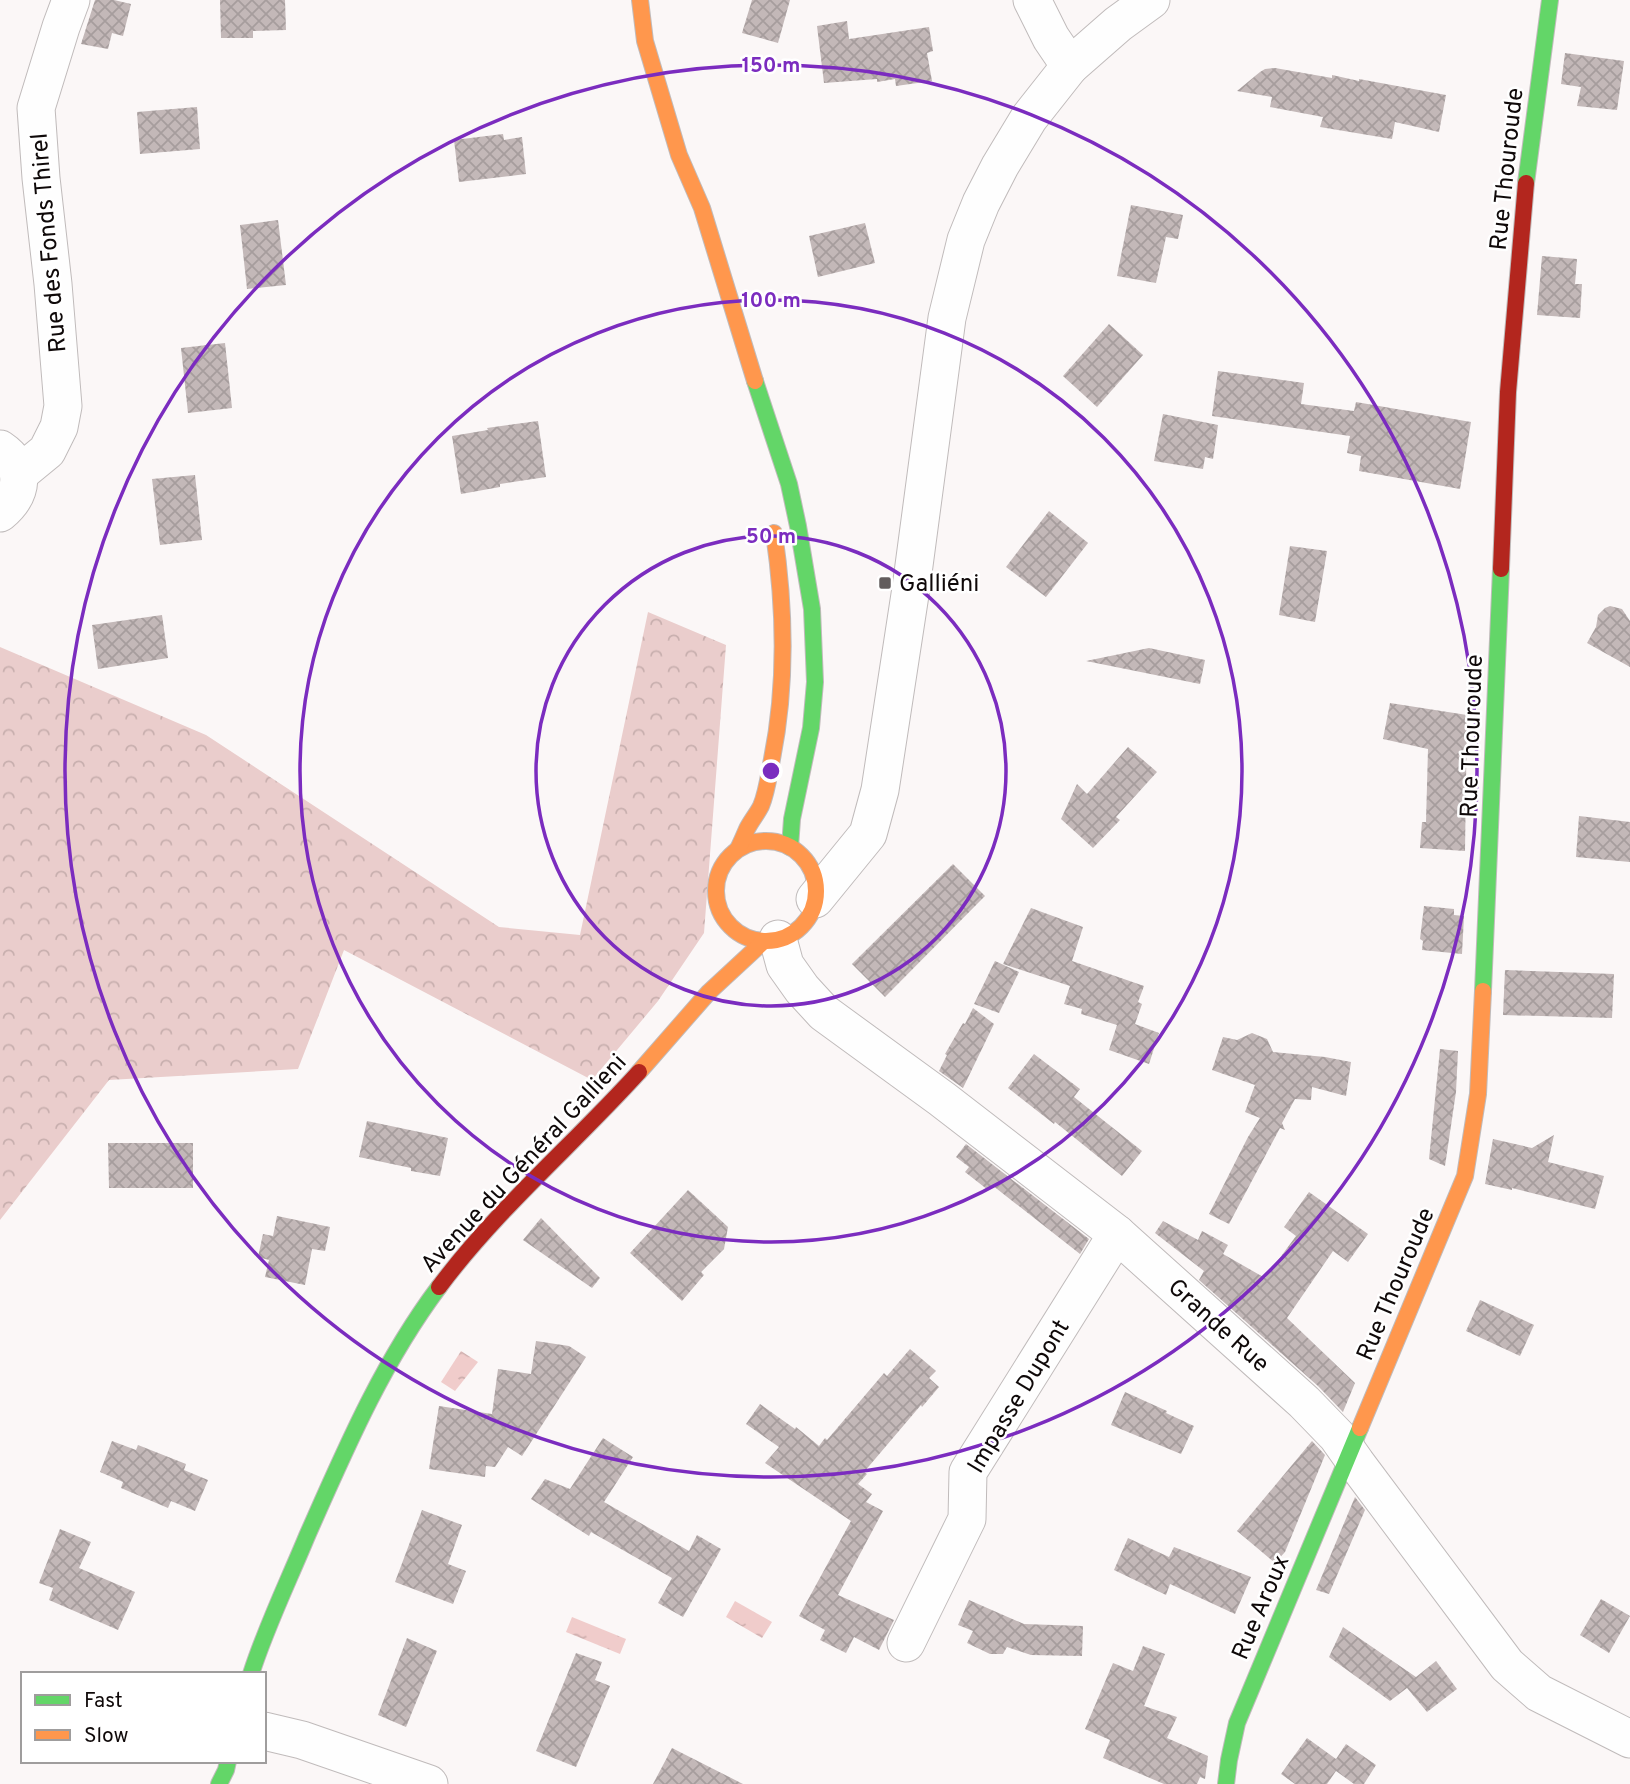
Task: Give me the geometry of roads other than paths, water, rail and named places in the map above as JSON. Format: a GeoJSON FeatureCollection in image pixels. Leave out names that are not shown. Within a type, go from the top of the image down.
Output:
{"type":"FeatureCollection","features":[{"type":"Feature","properties":{"kind":"street","name":"Rue des Fonds Thirel"},"geometry":{"type":"LineString","coordinates":[[9,461],[47,451],[59,427],[63,406],[36,108],[71,0]]}},
{"type":"Feature","properties":{"kind":"street"},"geometry":{"type":"LineString","coordinates":[[640,0],[645,41],[679,155],[702,208],[789,484],[812,609],[815,682],[811,728],[792,819],[816,869],[812,911],[799,929],[771,940],[751,939],[728,933],[716,895],[718,877],[726,861],[738,849],[761,807],[774,752],[783,647],[780,568],[771,517]]}},
{"type":"Feature","properties":{"kind":"street"},"geometry":{"type":"LineString","coordinates":[[1032,0],[1051,38],[1070,66]]}},
{"type":"Feature","properties":{"kind":"street"},"geometry":{"type":"LineString","coordinates":[[816,869],[868,834],[880,790],[911,587],[947,318],[967,240],[1000,166],[1029,118],[1070,66],[1118,24],[1151,0]]}},
{"type":"Feature","properties":{"kind":"street","name":"Rue Thouroude"},"geometry":{"type":"LineString","coordinates":[[1350,1452],[1465,1176],[1478,1094],[1508,393],[1528,161],[1550,0]]}},
{"type":"Feature","properties":{"kind":"street"},"geometry":{"type":"LineString","coordinates":[[679,155],[686,212]]}},
{"type":"Feature","properties":{"kind":"street"},"geometry":{"type":"LineString","coordinates":[[0,513],[12,503],[18,489],[9,461]]}},
{"type":"Feature","properties":{"kind":"street"},"geometry":{"type":"LineString","coordinates":[[738,849],[755,842],[773,841],[816,869]]}},
{"type":"Feature","properties":{"kind":"street","name":"Grande Rue"},"geometry":{"type":"LineString","coordinates":[[771,940],[802,989],[824,1013],[942,1099],[1117,1234],[1304,1402],[1350,1452],[1507,1665],[1539,1693],[1630,1739]]}},
{"type":"Feature","properties":{"kind":"street","name":"Avenue du Général Gallieni"},"geometry":{"type":"LineString","coordinates":[[252,1672],[353,1433],[404,1339],[447,1276],[492,1224],[632,1079],[703,998],[771,940]]}},
{"type":"Feature","properties":{"kind":"street","name":"Avenue du Général Gallieni"},"geometry":{"type":"LineString","coordinates":[[703,998],[717,963]]}},
{"type":"Feature","properties":{"kind":"street","name":"Impasse Dupont"},"geometry":{"type":"LineString","coordinates":[[906,1643],[967,1518],[968,1472],[1117,1234]]}},
{"type":"Feature","properties":{"kind":"street","name":"Rue Aroux"},"geometry":{"type":"LineString","coordinates":[[1226,1784],[1237,1723],[1350,1452]]}},
{"type":"Feature","properties":{"kind":"street"},"geometry":{"type":"LineString","coordinates":[[266,1731],[302,1740],[429,1784]]}},
{"type":"Feature","properties":{"kind":"water"},"geometry":{"type":"Polygon","coordinates":[[[461,1351],[478,1362],[455,1391],[441,1382],[461,1351]]]}},
{"type":"Feature","properties":{"kind":"water"},"geometry":{"type":"Polygon","coordinates":[[[735,1601],[772,1622],[762,1638],[726,1617],[735,1601]]]}},
{"type":"Feature","properties":{"kind":"water"},"geometry":{"type":"Polygon","coordinates":[[[572,1617],[626,1639],[620,1654],[566,1632],[572,1617]]]}},
{"type":"Feature","properties":{"kind":"place","name":"Galliéni"},"geometry":{"type":"Point","coordinates":[885,583]}}]}
